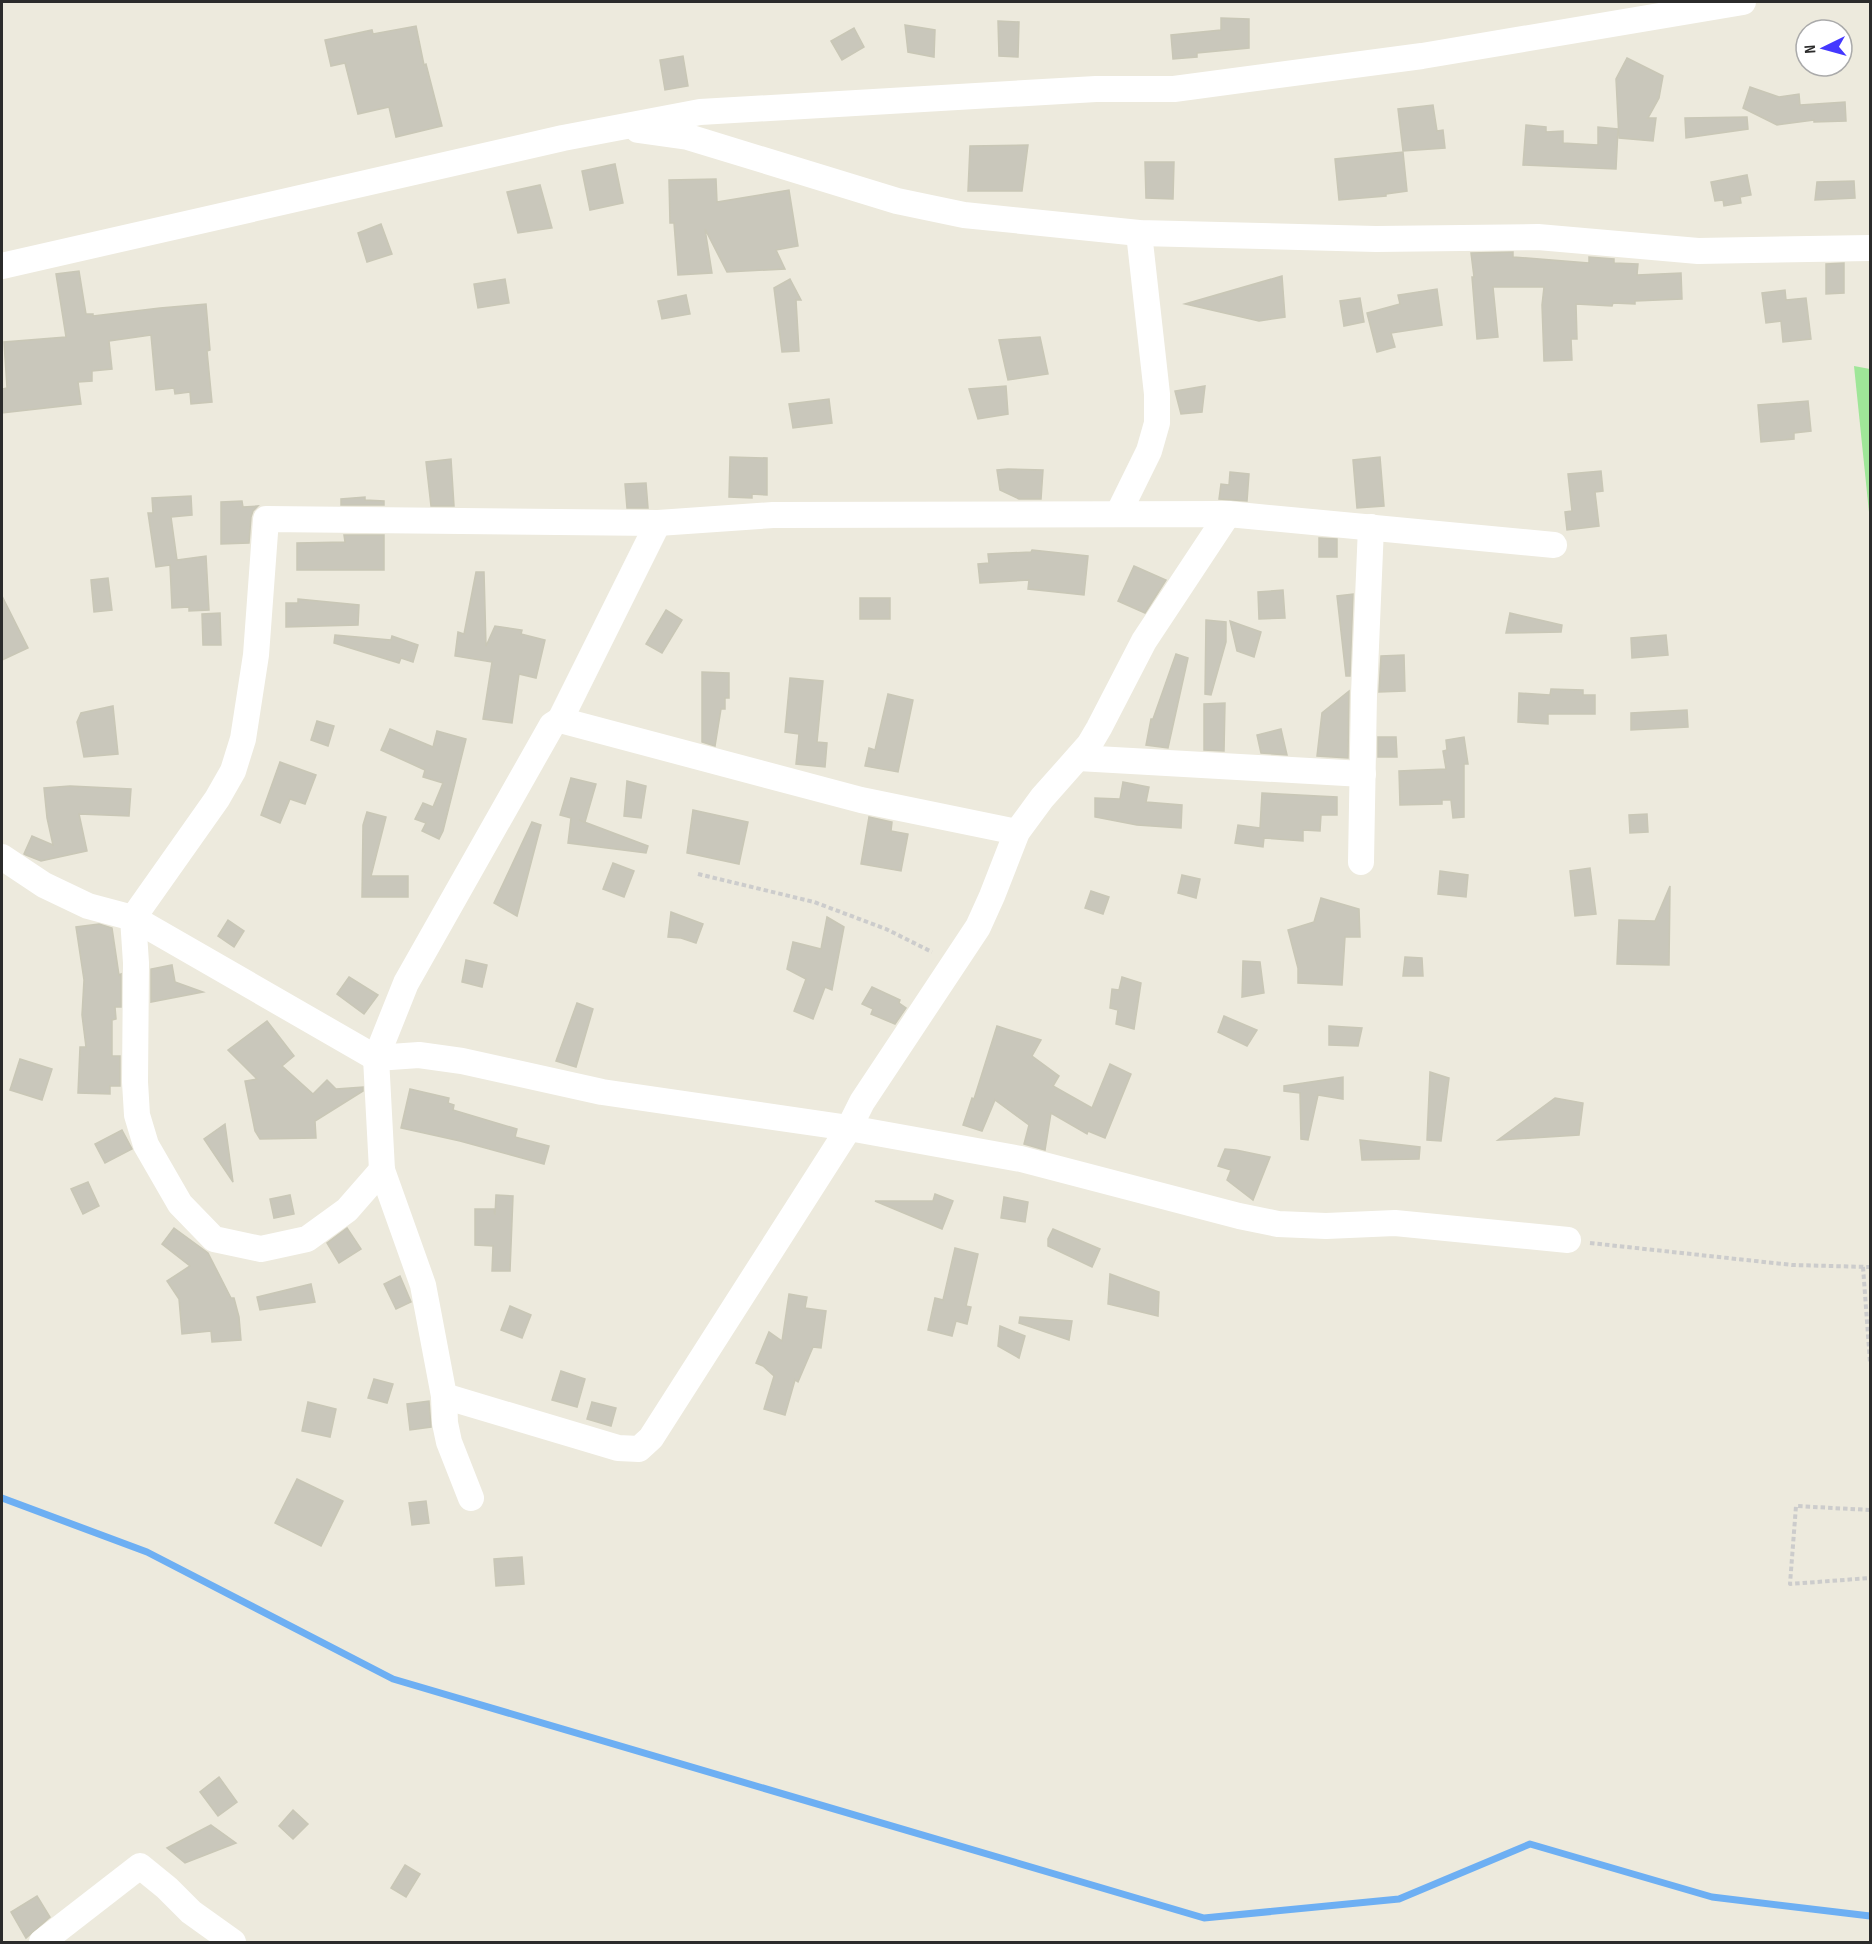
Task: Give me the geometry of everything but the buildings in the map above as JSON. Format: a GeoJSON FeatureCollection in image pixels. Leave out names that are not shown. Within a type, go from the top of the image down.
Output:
{"type":"FeatureCollection","features":[{"type":"Feature","properties":{"kind":"street"},"geometry":{"type":"LineString","coordinates":[[2,266],[563,138],[700,112],[1096,89],[1173,89],[1422,56],[1743,2]]}},
{"type":"Feature","properties":{"kind":"street"},"geometry":{"type":"LineString","coordinates":[[620,127],[688,137],[897,201],[953,213],[1139,233],[1376,239],[1538,237],[1698,251],[1870,248]]}},
{"type":"Feature","properties":{"kind":"street"},"geometry":{"type":"LineString","coordinates":[[1118,514],[1149,451],[1157,423],[1157,394],[1139,233]]}},
{"type":"Feature","properties":{"kind":"street"},"geometry":{"type":"LineString","coordinates":[[444,1396],[618,1448],[639,1449],[651,1438],[849,1128],[862,1102],[978,927],[1017,832],[1100,728],[1144,641],[1228,514]]}},
{"type":"Feature","properties":{"kind":"street"},"geometry":{"type":"LineString","coordinates":[[382,1170],[346,1210],[307,1239],[261,1249],[214,1239],[180,1204],[146,1145],[137,1115],[136,963],[133,918],[217,799],[233,771],[243,739],[256,655],[266,519],[658,524],[773,515],[1228,514],[1554,545]]}},
{"type":"Feature","properties":{"kind":"street"},"geometry":{"type":"LineString","coordinates":[[471,1498],[448,1442],[444,1396],[423,1285],[382,1170],[376,1058],[406,983],[552,725],[560,720],[658,524]]}},
{"type":"Feature","properties":{"kind":"street"},"geometry":{"type":"LineString","coordinates":[[1361,862],[1371,527]]}},
{"type":"Feature","properties":{"kind":"street"},"geometry":{"type":"LineString","coordinates":[[560,720],[861,800],[1017,832]]}},
{"type":"Feature","properties":{"kind":"street"},"geometry":{"type":"LineString","coordinates":[[1078,758],[1363,774]]}},
{"type":"Feature","properties":{"kind":"street"},"geometry":{"type":"LineString","coordinates":[[2,857],[44,885],[88,906],[133,918],[376,1058],[419,1054],[462,1061],[602,1092],[849,1128],[1021,1159],[1239,1216],[1278,1224],[1326,1226],[1395,1223],[1569,1240]]}},
{"type":"Feature","properties":{"kind":"street"},"geometry":{"type":"LineString","coordinates":[[42,1942],[140,1866],[191,1912],[233,1942]]}},
{"type":"Feature","properties":{"kind":"path"},"geometry":{"type":"LineString","coordinates":[[698,874],[814,902],[886,929],[954,963]]}},
{"type":"Feature","properties":{"kind":"path"},"geometry":{"type":"LineString","coordinates":[[1569,1240],[1792,1266],[1870,1267]]}},
{"type":"Feature","properties":{"kind":"path"},"geometry":{"type":"LineString","coordinates":[[1863,1267],[1870,1362]]}},
{"type":"Feature","properties":{"kind":"path"},"geometry":{"type":"LineString","coordinates":[[1870,1510],[1796,1506],[1790,1584],[1870,1578]]}},
{"type":"Feature","properties":{"kind":"green space"},"geometry":{"type":"Polygon","coordinates":[[[1854,366],[1870,369],[1870,522],[1854,366]]]}},
{"type":"Feature","properties":{"kind":"waterway"},"geometry":{"type":"LineString","coordinates":[[2,1498],[147,1552],[393,1679],[1204,1918],[1399,1899],[1530,1844],[1712,1897],[1870,1916]]}}]}
